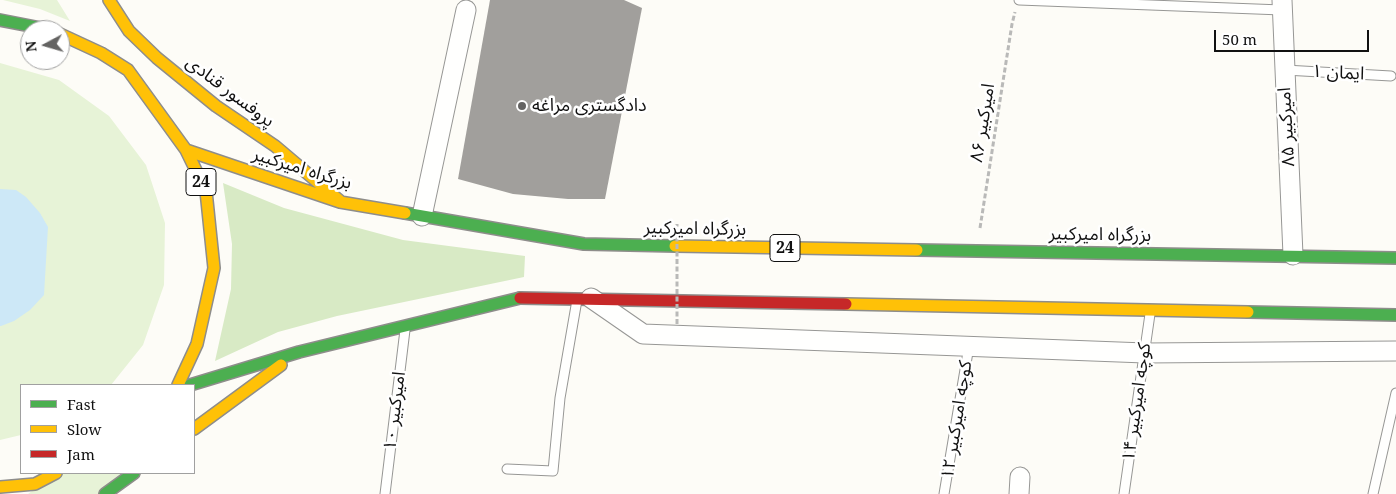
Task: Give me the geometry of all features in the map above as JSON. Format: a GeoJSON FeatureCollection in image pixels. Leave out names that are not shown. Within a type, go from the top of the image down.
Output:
{"type":"FeatureCollection","features":[{"type":"Feature","properties":{"kind":"main road","name":"پروفسور قنادی"},"geometry":{"type":"LineString","coordinates":[[109,0],[129,31],[157,58],[216,106],[275,146],[340,202]]}},
{"type":"Feature","properties":{"kind":"main road"},"geometry":{"type":"LineString","coordinates":[[0,20],[20,24]]}},
{"type":"Feature","properties":{"kind":"main road","name":"24"},"geometry":{"type":"LineString","coordinates":[[70,39],[102,53],[128,70],[186,150],[206,191],[214,268],[197,344],[178,384]]}},
{"type":"Feature","properties":{"kind":"main road","name":"بزرگراه امیرکبیر"},"geometry":{"type":"LineString","coordinates":[[186,150],[340,202],[584,244],[1396,258]]}},
{"type":"Feature","properties":{"kind":"main road"},"geometry":{"type":"LineString","coordinates":[[193,384],[299,352],[523,297],[1396,315]]}},
{"type":"Feature","properties":{"kind":"main road"},"geometry":{"type":"LineString","coordinates":[[195,428],[299,352]]}},
{"type":"Feature","properties":{"kind":"main road"},"geometry":{"type":"LineString","coordinates":[[0,487],[35,484],[54,474]]}},
{"type":"Feature","properties":{"kind":"main road"},"geometry":{"type":"LineString","coordinates":[[105,494],[133,474]]}},
{"type":"Feature","properties":{"kind":"main road"},"geometry":{"type":"LineString","coordinates":[[28,494],[35,484]]}},
{"type":"Feature","properties":{"kind":"street","name":"امیرکبیر ۸۵"},"geometry":{"type":"LineString","coordinates":[[1282,5],[1293,255]]}},
{"type":"Feature","properties":{"kind":"street"},"geometry":{"type":"LineString","coordinates":[[422,216],[466,10]]}},
{"type":"Feature","properties":{"kind":"street"},"geometry":{"type":"LineString","coordinates":[[585,298],[643,334],[1144,353],[1396,351]]}},
{"type":"Feature","properties":{"kind":"lane"},"geometry":{"type":"LineString","coordinates":[[1019,0],[1282,5]]}},
{"type":"Feature","properties":{"kind":"lane","name":"ایمان ۱"},"geometry":{"type":"LineString","coordinates":[[1285,70],[1390,76]]}},
{"type":"Feature","properties":{"kind":"lane"},"geometry":{"type":"LineString","coordinates":[[507,469],[553,471],[560,398],[585,298]]}},
{"type":"Feature","properties":{"kind":"lane","name":"کوچه امیرکبیر ۱۴"},"geometry":{"type":"LineString","coordinates":[[1124,494],[1151,310]]}},
{"type":"Feature","properties":{"kind":"lane","name":"امیرکبیر ۱۰"},"geometry":{"type":"LineString","coordinates":[[385,494],[405,327]]}},
{"type":"Feature","properties":{"kind":"lane","name":"کوچه امیرکبیر ۱۲"},"geometry":{"type":"LineString","coordinates":[[944,494],[969,346]]}},
{"type":"Feature","properties":{"kind":"lane"},"geometry":{"type":"LineString","coordinates":[[1373,494],[1396,393]]}},
{"type":"Feature","properties":{"kind":"path","name":"امیرکبیر ۸۶"},"geometry":{"type":"LineString","coordinates":[[977,251],[1012,24],[1019,0]]}},
{"type":"Feature","properties":{"kind":"path"},"geometry":{"type":"LineString","coordinates":[[677,224],[677,324]]}},
{"type":"Feature","properties":{"kind":"green space"},"geometry":{"type":"Polygon","coordinates":[[[3,0],[57,0],[69,20],[40,9],[3,0]]]}},
{"type":"Feature","properties":{"kind":"green space"},"geometry":{"type":"Polygon","coordinates":[[[0,63],[59,80],[109,116],[146,165],[165,223],[164,285],[143,345],[112,384],[20,384],[20,435],[0,440],[0,63]]]}},
{"type":"Feature","properties":{"kind":"green space"},"geometry":{"type":"Polygon","coordinates":[[[223,183],[284,208],[403,240],[525,256],[524,277],[337,316],[278,332],[215,361],[231,289],[232,244],[223,183]]]}},
{"type":"Feature","properties":{"kind":"green space"},"geometry":{"type":"Polygon","coordinates":[[[55,474],[133,474],[105,494],[28,494],[55,474]]]}},
{"type":"Feature","properties":{"kind":"water"},"geometry":{"type":"Polygon","coordinates":[[[0,189],[16,190],[26,197],[40,213],[48,227],[44,295],[30,310],[14,321],[1,326],[0,326],[0,189]]]}},
{"type":"Feature","properties":{"kind":"building"},"geometry":{"type":"Polygon","coordinates":[[[490,0],[624,0],[642,8],[605,199],[568,199],[513,194],[458,179],[490,0]]]}},
{"type":"Feature","properties":{"kind":"traffic: fast"},"geometry":{"type":"LineString","coordinates":[[0,20],[20,24]]}},
{"type":"Feature","properties":{"kind":"traffic: fast"},"geometry":{"type":"LineString","coordinates":[[405,213],[584,244],[675,246]]}},
{"type":"Feature","properties":{"kind":"traffic: fast"},"geometry":{"type":"LineString","coordinates":[[917,250],[1396,258]]}},
{"type":"Feature","properties":{"kind":"traffic: fast"},"geometry":{"type":"LineString","coordinates":[[193,384],[299,352],[520,298]]}},
{"type":"Feature","properties":{"kind":"traffic: fast"},"geometry":{"type":"LineString","coordinates":[[1248,312],[1396,315]]}},
{"type":"Feature","properties":{"kind":"traffic: fast"},"geometry":{"type":"LineString","coordinates":[[105,494],[133,474]]}},
{"type":"Feature","properties":{"kind":"traffic: slow"},"geometry":{"type":"LineString","coordinates":[[109,0],[129,31],[157,58],[216,106],[275,146],[340,201]]}},
{"type":"Feature","properties":{"kind":"traffic: slow"},"geometry":{"type":"LineString","coordinates":[[70,39],[101,53],[128,70],[186,150],[206,191],[214,268],[197,344],[178,384]]}},
{"type":"Feature","properties":{"kind":"traffic: slow"},"geometry":{"type":"LineString","coordinates":[[186,150],[340,202],[405,213]]}},
{"type":"Feature","properties":{"kind":"traffic: slow"},"geometry":{"type":"LineString","coordinates":[[675,246],[917,250]]}},
{"type":"Feature","properties":{"kind":"traffic: slow"},"geometry":{"type":"LineString","coordinates":[[846,304],[1248,312]]}},
{"type":"Feature","properties":{"kind":"traffic: slow"},"geometry":{"type":"LineString","coordinates":[[195,428],[281,365]]}},
{"type":"Feature","properties":{"kind":"traffic: slow"},"geometry":{"type":"LineString","coordinates":[[0,487],[35,484],[54,474]]}},
{"type":"Feature","properties":{"kind":"traffic: jam"},"geometry":{"type":"LineString","coordinates":[[520,298],[846,304]]}},
{"type":"Feature","properties":{"kind":"place","name":"دادگستری مراغه"},"geometry":{"type":"Point","coordinates":[522,106]}}]}
